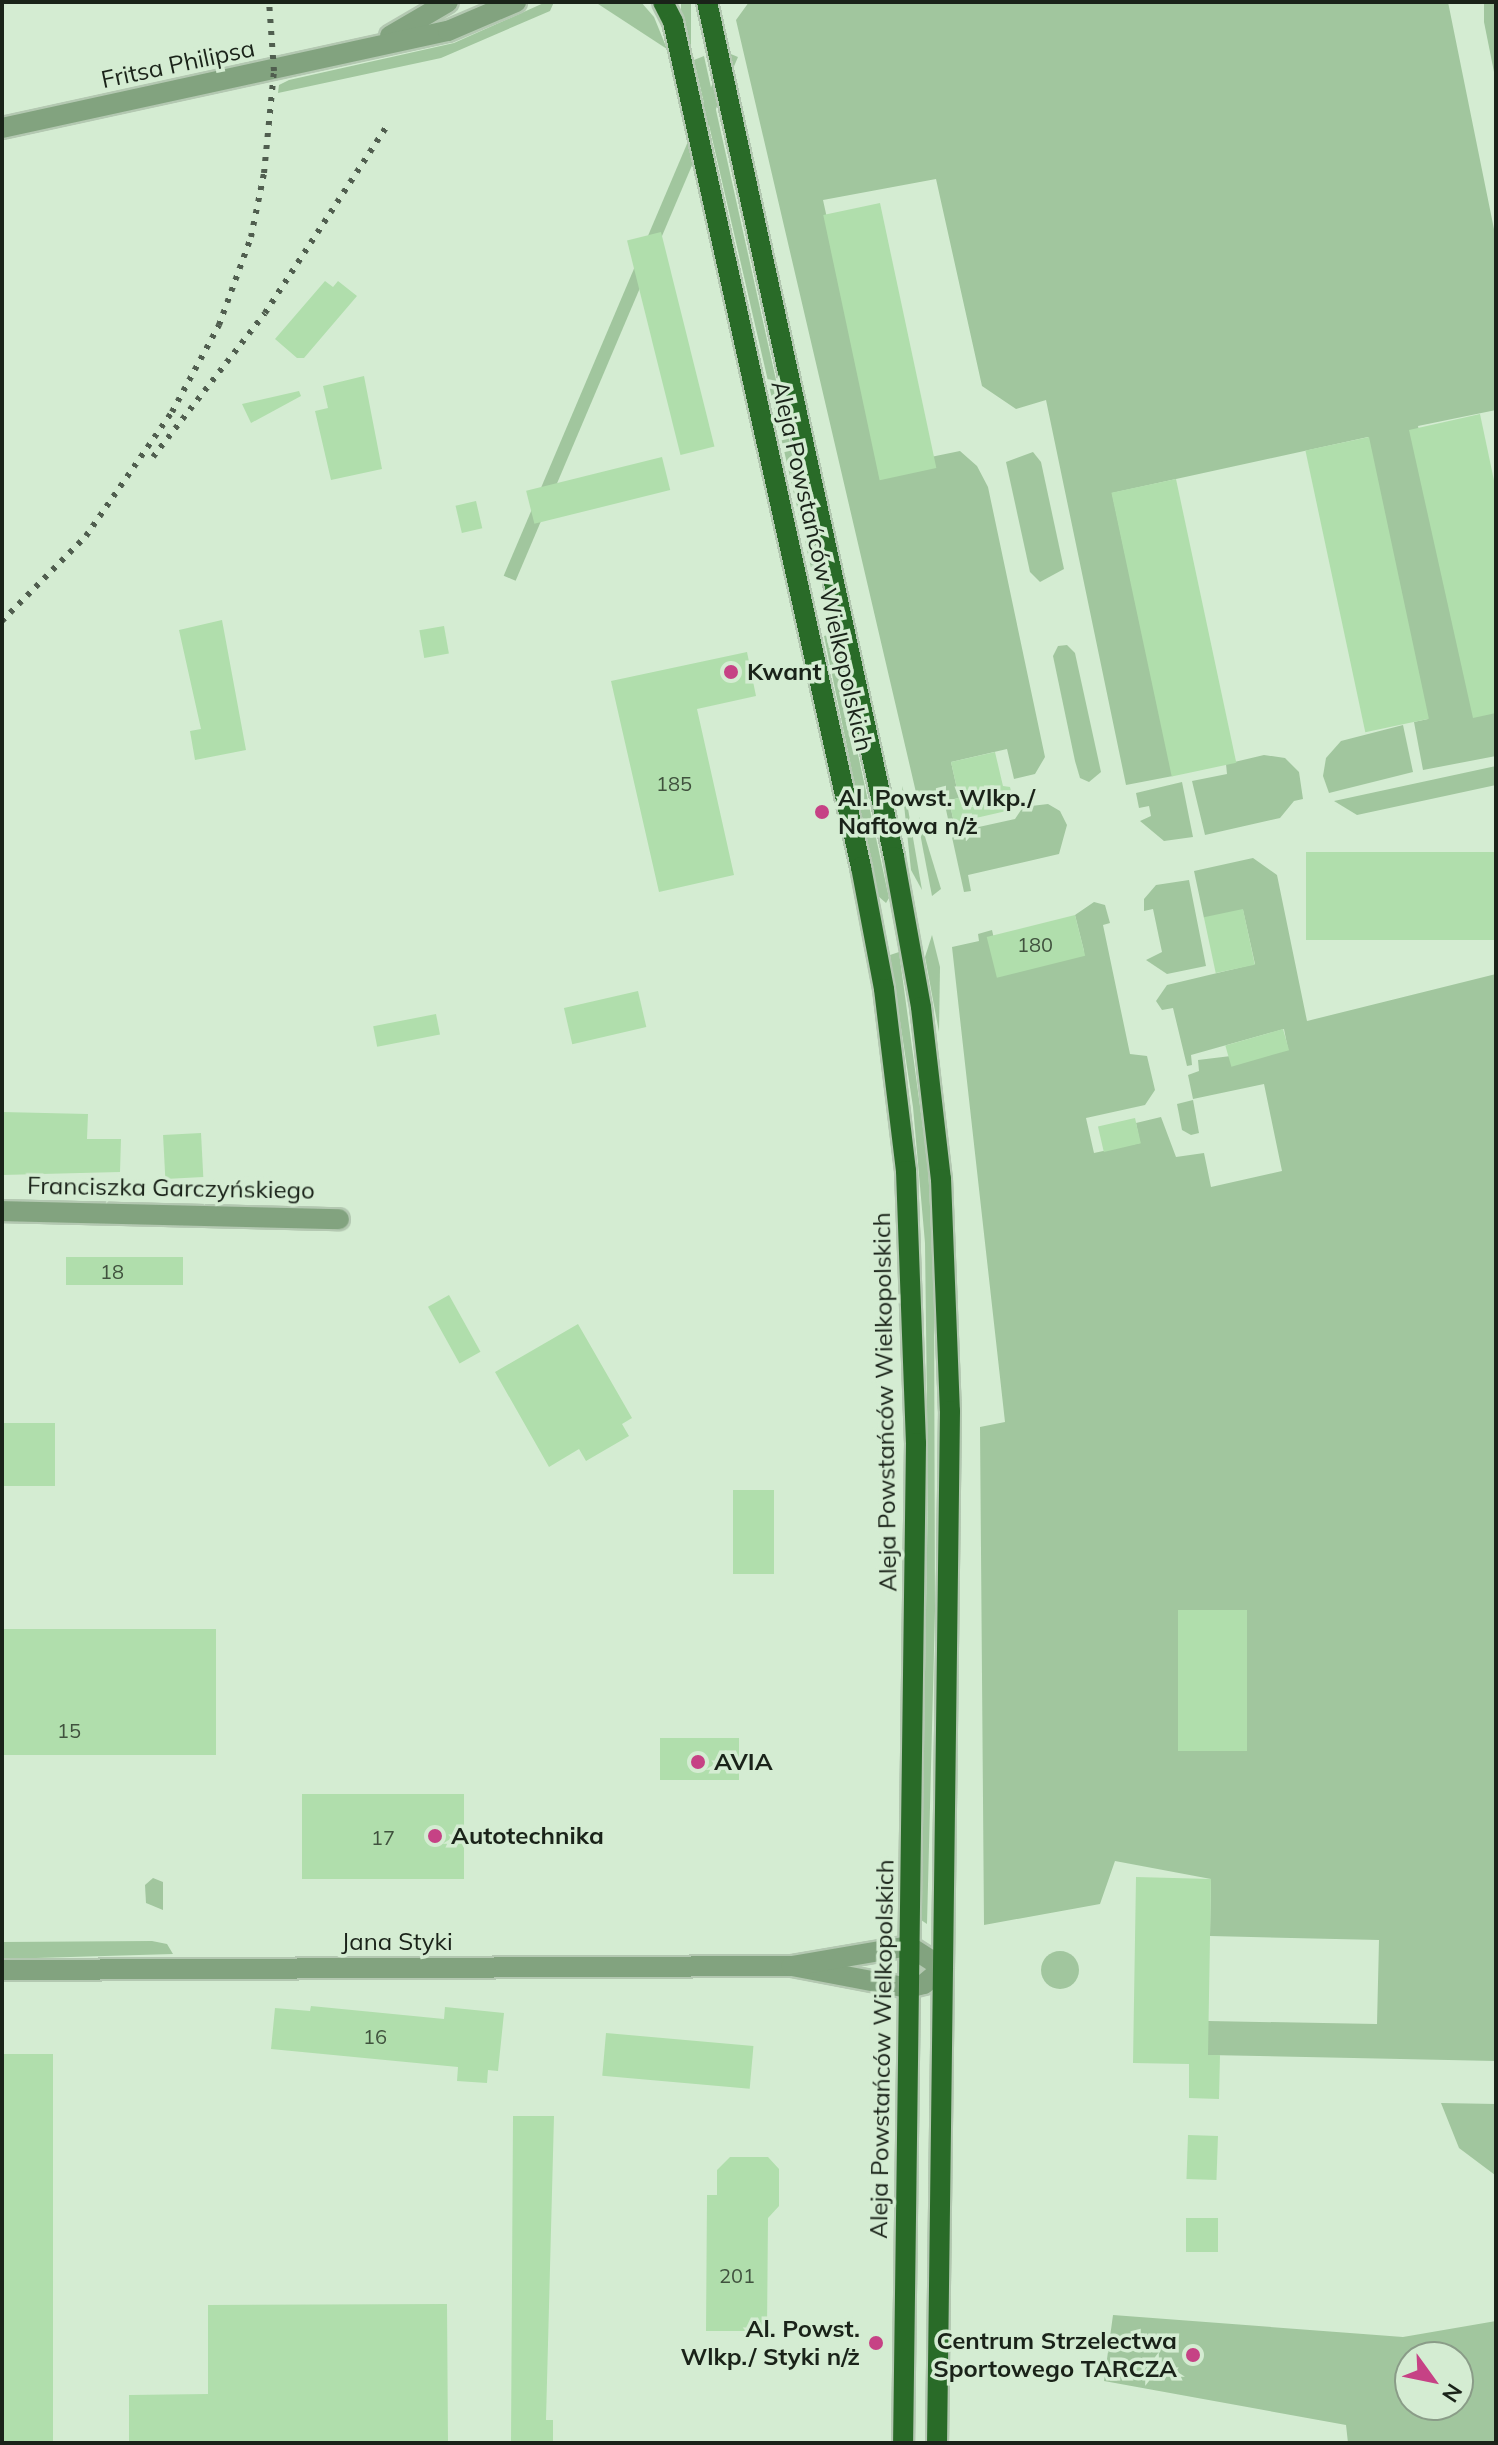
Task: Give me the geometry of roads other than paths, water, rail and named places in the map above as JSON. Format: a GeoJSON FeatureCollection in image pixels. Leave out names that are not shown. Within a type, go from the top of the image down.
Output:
{"type":"FeatureCollection","features":[{"type":"Feature","properties":{"kind":"main road","name":"Aleja Powstańców Wielkopolskich"},"geometry":{"type":"LineString","coordinates":[[663,2],[673,22],[871,913],[893,1049],[911,1229],[916,1355],[903,2443]]}},
{"type":"Feature","properties":{"kind":"main road","name":"Aleja Powstańców Wielkopolskich"},"geometry":{"type":"LineString","coordinates":[[707,2],[891,842],[934,1100],[950,1366],[937,2443]]}},
{"type":"Feature","properties":{"kind":"street","name":"Fritsa Philipsa"},"geometry":{"type":"LineString","coordinates":[[364,50],[448,2]]}},
{"type":"Feature","properties":{"kind":"street","name":"Fritsa Philipsa"},"geometry":{"type":"LineString","coordinates":[[2,128],[448,31],[516,2]]}},
{"type":"Feature","properties":{"kind":"street","name":"Franciszka Garczyńskiego"},"geometry":{"type":"LineString","coordinates":[[2,1211],[339,1219]]}},
{"type":"Feature","properties":{"kind":"street","name":"Jana Styki"},"geometry":{"type":"LineString","coordinates":[[2,1970],[792,1966],[909,1946]]}},
{"type":"Feature","properties":{"kind":"street"},"geometry":{"type":"LineString","coordinates":[[908,1988],[924,1984],[943,1968],[909,1946]]}},
{"type":"Feature","properties":{"kind":"street","name":"Jana Styki"},"geometry":{"type":"LineString","coordinates":[[792,1966],[908,1988]]}},
{"type":"Feature","properties":{"kind":"railway"},"geometry":{"type":"LineString","coordinates":[[2,621],[86,536],[172,412],[219,325],[251,237],[264,173],[274,71],[269,2]]}},
{"type":"Feature","properties":{"kind":"railway"},"geometry":{"type":"LineString","coordinates":[[153,457],[265,313],[388,124]]}},
{"type":"Feature","properties":{"kind":"place","name":"Kwant"},"geometry":{"type":"Point","coordinates":[731,672]}},
{"type":"Feature","properties":{"kind":"place","name":"Al. Powst. Wlkp./ Naftowa n/ż"},"geometry":{"type":"Point","coordinates":[822,812]}},
{"type":"Feature","properties":{"kind":"place","name":"AVIA"},"geometry":{"type":"Point","coordinates":[698,1762]}},
{"type":"Feature","properties":{"kind":"place","name":"Autotechnika"},"geometry":{"type":"Point","coordinates":[435,1836]}},
{"type":"Feature","properties":{"kind":"place","name":"Al. Powst. Wlkp./ Styki n/ż"},"geometry":{"type":"Point","coordinates":[876,2343]}},
{"type":"Feature","properties":{"kind":"place","name":"Centrum Strzelectwa Sportowego TARCZA"},"geometry":{"type":"Point","coordinates":[1193,2355]}}]}
